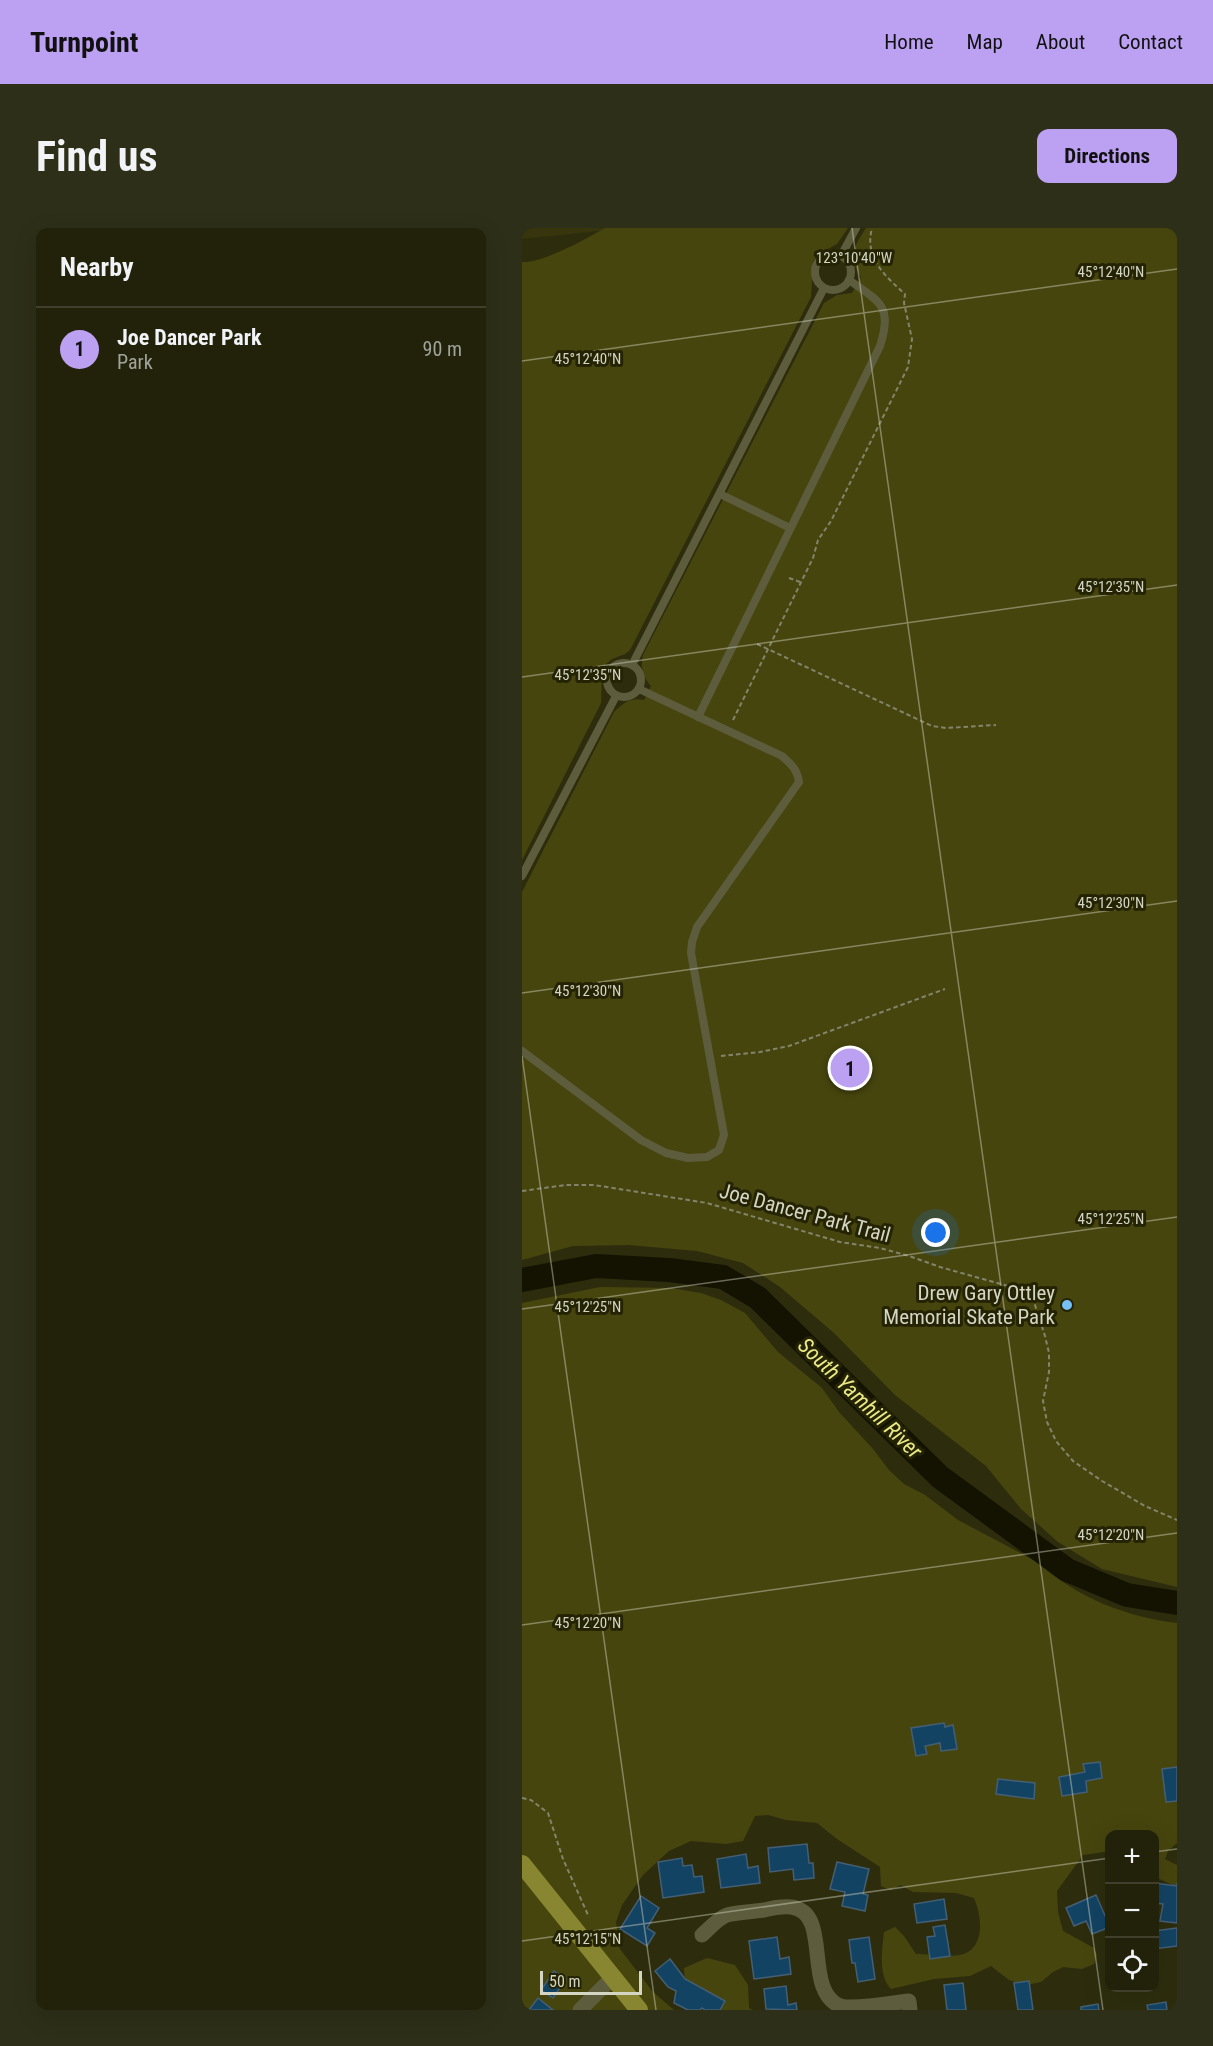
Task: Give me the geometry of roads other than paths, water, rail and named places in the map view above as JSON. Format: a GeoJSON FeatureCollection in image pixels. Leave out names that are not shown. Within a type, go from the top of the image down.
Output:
{"type":"FeatureCollection","features":[{"type":"Feature","properties":{"kind":"main road"},"geometry":{"type":"LineString","coordinates":[[522,1864],[639,2010]]}},
{"type":"Feature","properties":{"kind":"street"},"geometry":{"type":"LineString","coordinates":[[702,1935],[725,1916],[783,1907],[798,1909],[807,1916],[813,1926],[822,1985],[827,1996],[850,2009],[909,2005]]}},
{"type":"Feature","properties":{"kind":"street"},"geometry":{"type":"LineString","coordinates":[[580,2010],[612,1978]]}},
{"type":"Feature","properties":{"kind":"lane"},"geometry":{"type":"LineString","coordinates":[[841,256],[856,228]]}},
{"type":"Feature","properties":{"kind":"lane"},"geometry":{"type":"LineString","coordinates":[[828,254],[841,256],[846,259],[851,269],[849,280],[841,288],[830,290],[824,288],[816,279],[815,267],[818,261],[828,254]]}},
{"type":"Feature","properties":{"kind":"lane"},"geometry":{"type":"LineString","coordinates":[[698,717],[880,346],[886,317],[882,306],[849,280]]}},
{"type":"Feature","properties":{"kind":"lane"},"geometry":{"type":"LineString","coordinates":[[632,665],[824,288]]}},
{"type":"Feature","properties":{"kind":"lane"},"geometry":{"type":"LineString","coordinates":[[720,494],[790,528]]}},
{"type":"Feature","properties":{"kind":"lane"},"geometry":{"type":"LineString","coordinates":[[627,663],[632,665],[641,678],[639,689],[631,696],[621,698],[616,696],[608,688],[606,678],[608,672],[616,665],[627,663]]}},
{"type":"Feature","properties":{"kind":"lane"},"geometry":{"type":"LineString","coordinates":[[522,1051],[641,1140],[666,1153],[688,1158],[707,1157],[719,1150],[724,1135],[691,953],[692,942],[697,927],[799,782],[792,765],[782,756],[639,689]]}},
{"type":"Feature","properties":{"kind":"lane"},"geometry":{"type":"LineString","coordinates":[[522,876],[616,696]]}},
{"type":"Feature","properties":{"kind":"waterway","name":"South Yamhill River"},"geometry":{"type":"LineString","coordinates":[[522,1280],[596,1266],[669,1270],[723,1277],[758,1298],[940,1477],[1067,1570],[1127,1595],[1177,1603]]}},
{"type":"Feature","properties":{"kind":"place","name":"Joe Dancer Park"},"geometry":{"type":"Point","coordinates":[850,1068]}},
{"type":"Feature","properties":{"kind":"place","name":"Drew Gary Ottley Memorial Skate Park"},"geometry":{"type":"Point","coordinates":[1067,1305]}}]}
